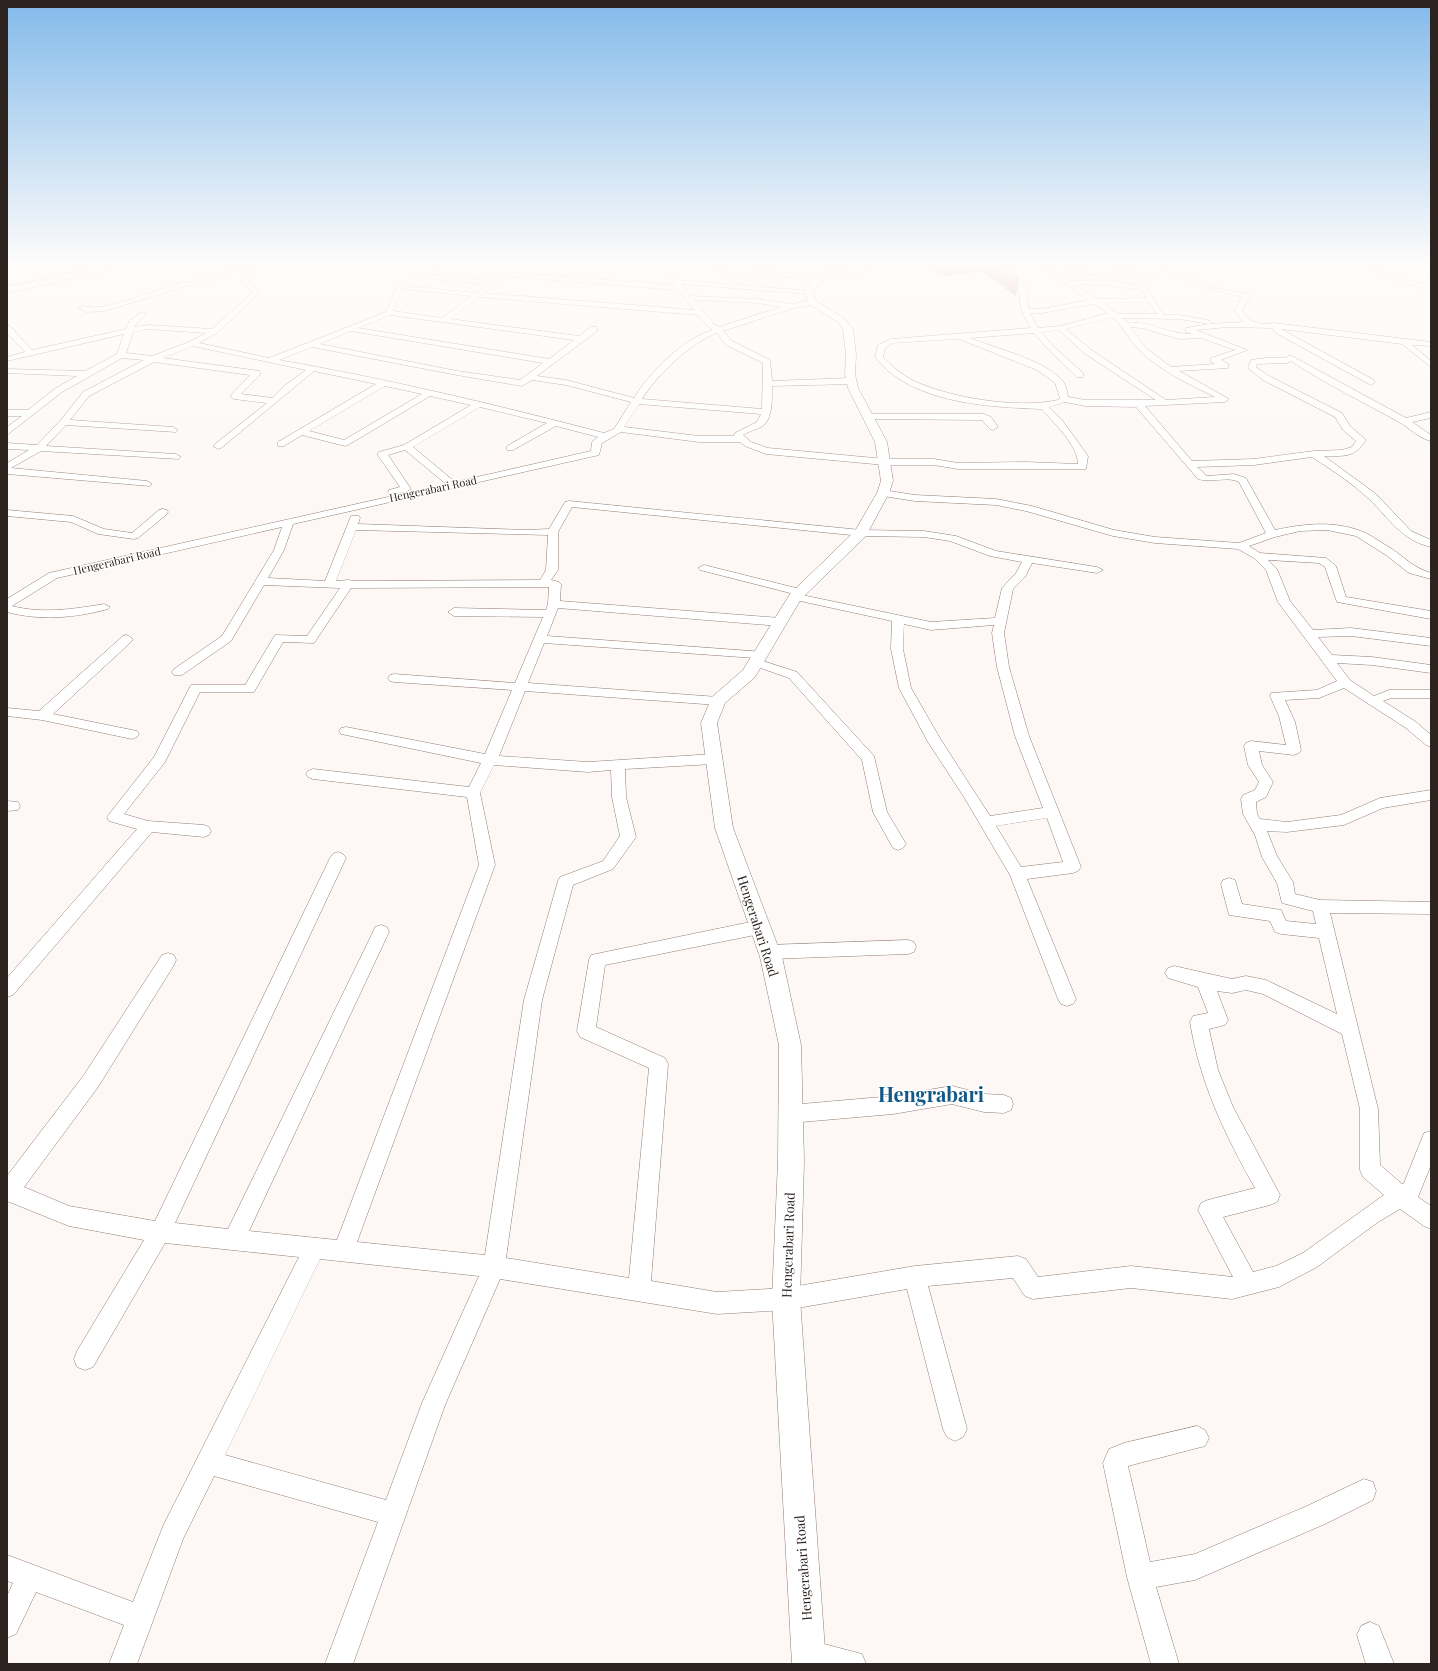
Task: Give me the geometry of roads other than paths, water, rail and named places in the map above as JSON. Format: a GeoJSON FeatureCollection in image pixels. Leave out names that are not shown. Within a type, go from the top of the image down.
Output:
{"type":"FeatureCollection","features":[{"type":"Feature","properties":{"kind":"main road","name":"Hengerabari Road"},"geometry":{"type":"LineString","coordinates":[[809,1659],[786,1299],[791,1161],[790,1045],[769,952],[724,828],[709,723],[718,701],[749,673],[798,594],[861,533],[888,481],[881,442],[853,388],[850,342]]}},
{"type":"Feature","properties":{"kind":"street"},"geometry":{"type":"LineString","coordinates":[[20,342],[30,353]]}},
{"type":"Feature","properties":{"kind":"street"},"geometry":{"type":"LineString","coordinates":[[53,342],[57,346]]}},
{"type":"Feature","properties":{"kind":"street"},"geometry":{"type":"LineString","coordinates":[[7,359],[75,342]]}},
{"type":"Feature","properties":{"kind":"street"},"geometry":{"type":"LineString","coordinates":[[121,355],[126,342]]}},
{"type":"Feature","properties":{"kind":"street"},"geometry":{"type":"LineString","coordinates":[[7,467],[38,448],[64,422],[86,394],[153,359],[195,342]]}},
{"type":"Feature","properties":{"kind":"street"},"geometry":{"type":"LineString","coordinates":[[269,361],[315,342]]}},
{"type":"Feature","properties":{"kind":"street"},"geometry":{"type":"LineString","coordinates":[[429,342],[550,362]]}},
{"type":"Feature","properties":{"kind":"street"},"geometry":{"type":"LineString","coordinates":[[310,344],[458,373],[522,383],[576,342]]}},
{"type":"Feature","properties":{"kind":"street"},"geometry":{"type":"LineString","coordinates":[[618,430],[642,392],[692,342]]}},
{"type":"Feature","properties":{"kind":"street"},"geometry":{"type":"LineString","coordinates":[[729,342],[767,362],[768,384],[765,412],[762,423],[753,428],[742,430],[738,435],[748,444],[766,451],[885,462],[934,462],[958,466],[1025,465],[1083,467],[1083,456],[1059,422],[1043,406]]}},
{"type":"Feature","properties":{"kind":"street"},"geometry":{"type":"LineString","coordinates":[[888,342],[881,347],[879,357],[885,365],[899,377],[929,389],[972,400],[1010,406],[1043,406],[1061,402],[1063,399],[1085,403],[1138,404],[1225,399],[1171,369],[1142,349],[1137,342]]}},
{"type":"Feature","properties":{"kind":"street"},"geometry":{"type":"LineString","coordinates":[[972,342],[1049,373],[1059,382],[1062,388],[1063,399]]}},
{"type":"Feature","properties":{"kind":"street"},"geometry":{"type":"LineString","coordinates":[[1045,342],[1080,375]]}},
{"type":"Feature","properties":{"kind":"street"},"geometry":{"type":"LineString","coordinates":[[1077,342],[1087,351],[1164,402]]}},
{"type":"Feature","properties":{"kind":"street"},"geometry":{"type":"LineString","coordinates":[[1171,369],[1225,366],[1214,360],[1243,350],[1220,342]]}},
{"type":"Feature","properties":{"kind":"street"},"geometry":{"type":"LineString","coordinates":[[1299,342],[1370,382]]}},
{"type":"Feature","properties":{"kind":"street"},"geometry":{"type":"LineString","coordinates":[[1404,342],[1431,344]]}},
{"type":"Feature","properties":{"kind":"street"},"geometry":{"type":"LineString","coordinates":[[1404,342],[1431,366]]}},
{"type":"Feature","properties":{"kind":"street"},"geometry":{"type":"LineString","coordinates":[[192,344],[429,393],[604,436],[618,430],[699,439],[743,440]]}},
{"type":"Feature","properties":{"kind":"street"},"geometry":{"type":"LineString","coordinates":[[7,432],[59,390],[121,355],[230,371],[258,373],[234,396],[274,401]]}},
{"type":"Feature","properties":{"kind":"street"},"geometry":{"type":"LineString","coordinates":[[1190,464],[1254,462],[1314,454],[1343,453],[1355,449],[1361,440],[1346,428],[1339,415],[1266,378],[1252,368],[1254,362],[1266,360],[1286,361],[1290,357],[1315,374],[1405,421],[1431,438]]}},
{"type":"Feature","properties":{"kind":"street"},"geometry":{"type":"LineString","coordinates":[[218,446],[312,368]]}},
{"type":"Feature","properties":{"kind":"street"},"geometry":{"type":"LineString","coordinates":[[7,371],[86,374]]}},
{"type":"Feature","properties":{"kind":"street"},"geometry":{"type":"LineString","coordinates":[[531,377],[566,382],[637,401],[765,412]]}},
{"type":"Feature","properties":{"kind":"street"},"geometry":{"type":"LineString","coordinates":[[768,384],[852,380]]}},
{"type":"Feature","properties":{"kind":"street"},"geometry":{"type":"LineString","coordinates":[[281,444],[383,383]]}},
{"type":"Feature","properties":{"kind":"street"},"geometry":{"type":"LineString","coordinates":[[300,432],[346,443],[429,393]]}},
{"type":"Feature","properties":{"kind":"street"},"geometry":{"type":"LineString","coordinates":[[393,498],[391,493],[406,489],[382,454],[408,447],[478,404]]}},
{"type":"Feature","properties":{"kind":"street"},"geometry":{"type":"LineString","coordinates":[[1138,404],[1202,477],[1206,479],[1233,476],[1241,478],[1248,485],[1272,534]]}},
{"type":"Feature","properties":{"kind":"street"},"geometry":{"type":"LineString","coordinates":[[7,413],[30,414]]}},
{"type":"Feature","properties":{"kind":"street"},"geometry":{"type":"LineString","coordinates":[[1405,421],[1431,415]]}},
{"type":"Feature","properties":{"kind":"street"},"geometry":{"type":"LineString","coordinates":[[868,417],[984,417],[988,419],[993,426]]}},
{"type":"Feature","properties":{"kind":"street"},"geometry":{"type":"LineString","coordinates":[[64,422],[173,430]]}},
{"type":"Feature","properties":{"kind":"street"},"geometry":{"type":"LineString","coordinates":[[510,448],[554,423]]}},
{"type":"Feature","properties":{"kind":"street","name":"Hengerabari Road"},"geometry":{"type":"LineString","coordinates":[[9,609],[53,575],[596,453],[597,442],[604,436]]}},
{"type":"Feature","properties":{"kind":"street"},"geometry":{"type":"LineString","coordinates":[[7,446],[176,457]]}},
{"type":"Feature","properties":{"kind":"street"},"geometry":{"type":"LineString","coordinates":[[408,447],[453,485]]}},
{"type":"Feature","properties":{"kind":"street"},"geometry":{"type":"LineString","coordinates":[[1314,454],[1339,470],[1372,496],[1407,533],[1431,544]]}},
{"type":"Feature","properties":{"kind":"street"},"geometry":{"type":"LineString","coordinates":[[7,471],[147,484]]}},
{"type":"Feature","properties":{"kind":"street"},"geometry":{"type":"LineString","coordinates":[[883,493],[915,498],[996,502],[1028,508],[1113,533],[1155,540],[1240,546],[1272,534],[1300,528],[1327,527],[1359,534],[1390,553],[1413,571],[1431,576]]}},
{"type":"Feature","properties":{"kind":"street"},"geometry":{"type":"LineString","coordinates":[[544,583],[552,570],[553,532],[569,504],[861,533],[924,534],[952,538],[994,554],[1097,570]]}},
{"type":"Feature","properties":{"kind":"street"},"geometry":{"type":"LineString","coordinates":[[330,584],[360,506]]}},
{"type":"Feature","properties":{"kind":"street"},"geometry":{"type":"LineString","coordinates":[[7,513],[73,519],[102,532],[134,536],[163,512]]}},
{"type":"Feature","properties":{"kind":"street"},"geometry":{"type":"LineString","coordinates":[[178,672],[227,638],[279,550],[290,522]]}},
{"type":"Feature","properties":{"kind":"street"},"geometry":{"type":"LineString","coordinates":[[352,527],[526,533],[553,532]]}},
{"type":"Feature","properties":{"kind":"street"},"geometry":{"type":"LineString","coordinates":[[1240,546],[1258,556],[1271,570],[1284,602],[1310,634],[1345,683],[1411,725],[1431,742]]}},
{"type":"Feature","properties":{"kind":"street"},"geometry":{"type":"LineString","coordinates":[[1258,556],[1322,560],[1330,566],[1342,600],[1431,615]]}},
{"type":"Feature","properties":{"kind":"street"},"geometry":{"type":"LineString","coordinates":[[1017,874],[1073,868],[1022,736],[1005,675],[998,633],[1008,588],[1021,575],[1029,560]]}},
{"type":"Feature","properties":{"kind":"street"},"geometry":{"type":"LineString","coordinates":[[704,568],[898,620],[931,626],[1000,621]]}},
{"type":"Feature","properties":{"kind":"street"},"geometry":{"type":"LineString","coordinates":[[261,581],[330,584],[507,581],[555,584],[552,609],[490,760],[473,793],[487,865],[343,1252]]}},
{"type":"Feature","properties":{"kind":"street"},"geometry":{"type":"LineString","coordinates":[[204,831],[148,826],[114,817],[160,759],[196,688],[249,689],[279,638],[310,640],[349,583]]}},
{"type":"Feature","properties":{"kind":"street"},"geometry":{"type":"LineString","coordinates":[[9,609],[59,614],[72,613],[104,606]]}},
{"type":"Feature","properties":{"kind":"street"},"geometry":{"type":"LineString","coordinates":[[454,612],[552,609],[780,622]]}},
{"type":"Feature","properties":{"kind":"street"},"geometry":{"type":"LineString","coordinates":[[898,620],[897,649],[905,688],[935,742],[969,793],[1017,874],[1067,999]]}},
{"type":"Feature","properties":{"kind":"street"},"geometry":{"type":"LineString","coordinates":[[1310,634],[1351,632],[1431,642]]}},
{"type":"Feature","properties":{"kind":"street"},"geometry":{"type":"LineString","coordinates":[[42,716],[127,639]]}},
{"type":"Feature","properties":{"kind":"street"},"geometry":{"type":"LineString","coordinates":[[540,639],[759,659],[793,675],[869,759],[880,812],[898,844]]}},
{"type":"Feature","properties":{"kind":"street"},"geometry":{"type":"LineString","coordinates":[[1328,659],[1372,661],[1431,669]]}},
{"type":"Feature","properties":{"kind":"street"},"geometry":{"type":"LineString","coordinates":[[394,678],[718,701]]}},
{"type":"Feature","properties":{"kind":"street"},"geometry":{"type":"LineString","coordinates":[[1345,683],[1319,694],[1276,696],[1290,725],[1294,750],[1252,746],[1255,765],[1266,782],[1261,793],[1248,799],[1250,814],[1256,824],[1270,857],[1285,882],[1288,899],[1320,906],[1431,908]]}},
{"type":"Feature","properties":{"kind":"street"},"geometry":{"type":"LineString","coordinates":[[1373,701],[1389,694],[1431,694]]}},
{"type":"Feature","properties":{"kind":"street"},"geometry":{"type":"LineString","coordinates":[[7,712],[42,716],[132,734]]}},
{"type":"Feature","properties":{"kind":"street"},"geometry":{"type":"LineString","coordinates":[[346,731],[490,760],[588,767],[714,759]]}},
{"type":"Feature","properties":{"kind":"street"},"geometry":{"type":"LineString","coordinates":[[339,1664],[434,1403],[494,1267],[533,1000],[566,882],[608,865],[628,837],[620,797],[618,765]]}},
{"type":"Feature","properties":{"kind":"street"},"geometry":{"type":"LineString","coordinates":[[313,774],[473,793]]}},
{"type":"Feature","properties":{"kind":"street"},"geometry":{"type":"LineString","coordinates":[[1256,824],[1287,827],[1324,824],[1344,820],[1380,803],[1431,795]]}},
{"type":"Feature","properties":{"kind":"street"},"geometry":{"type":"LineString","coordinates":[[986,822],[1051,812]]}},
{"type":"Feature","properties":{"kind":"street"},"geometry":{"type":"LineString","coordinates":[[7,990],[148,826]]}},
{"type":"Feature","properties":{"kind":"street"},"geometry":{"type":"LineString","coordinates":[[85,1359],[160,1232],[338,858]]}},
{"type":"Feature","properties":{"kind":"street"},"geometry":{"type":"LineString","coordinates":[[1229,884],[1235,910],[1275,915],[1282,927],[1326,932]]}},
{"type":"Feature","properties":{"kind":"street"},"geometry":{"type":"LineString","coordinates":[[1320,906],[1369,1109],[1370,1170],[1401,1197],[1431,1219]]}},
{"type":"Feature","properties":{"kind":"street"},"geometry":{"type":"LineString","coordinates":[[639,1290],[659,1064],[586,1030],[597,960],[760,927]]}},
{"type":"Feature","properties":{"kind":"street"},"geometry":{"type":"LineString","coordinates":[[234,1240],[381,932]]}},
{"type":"Feature","properties":{"kind":"street"},"geometry":{"type":"LineString","coordinates":[[769,952],[908,947]]}},
{"type":"Feature","properties":{"kind":"street"},"geometry":{"type":"LineString","coordinates":[[168,960],[91,1081],[8,1190],[69,1216],[160,1232],[494,1267],[716,1303],[786,1299],[915,1277],[1018,1267],[1033,1288],[1131,1277],[1232,1288],[1279,1276],[1310,1260],[1371,1216],[1411,1190],[1431,1140]]}},
{"type":"Feature","properties":{"kind":"street"},"geometry":{"type":"LineString","coordinates":[[1174,973],[1232,986],[1246,983],[1266,987],[1349,1029]]}},
{"type":"Feature","properties":{"kind":"street"},"geometry":{"type":"LineString","coordinates":[[1206,981],[1219,1020],[1199,1022],[1202,1045],[1214,1088],[1234,1134],[1270,1195],[1208,1210],[1248,1284]]}},
{"type":"Feature","properties":{"kind":"street"},"geometry":{"type":"LineString","coordinates":[[790,1114],[893,1105],[952,1095],[984,1103],[1004,1104]]}},
{"type":"Feature","properties":{"kind":"street"},"geometry":{"type":"LineString","coordinates":[[122,1664],[173,1533],[314,1248]]}},
{"type":"Feature","properties":{"kind":"street"},"geometry":{"type":"LineString","coordinates":[[915,1277],[955,1429]]}},
{"type":"Feature","properties":{"kind":"street"},"geometry":{"type":"LineString","coordinates":[[1165,1664],[1140,1577],[1115,1463],[1118,1458],[1124,1454],[1197,1438]]}},
{"type":"Feature","properties":{"kind":"street"},"geometry":{"type":"LineString","coordinates":[[208,1462],[393,1514]]}},
{"type":"Feature","properties":{"kind":"street"},"geometry":{"type":"LineString","coordinates":[[1140,1577],[1195,1567],[1316,1515],[1364,1491]]}},
{"type":"Feature","properties":{"kind":"street"},"geometry":{"type":"LineString","coordinates":[[7,1625],[19,1572],[140,1618]]}},
{"type":"Feature","properties":{"kind":"street"},"geometry":{"type":"LineString","coordinates":[[1370,1635],[1380,1664]]}},
{"type":"Feature","properties":{"kind":"street"},"geometry":{"type":"LineString","coordinates":[[809,1659],[852,1664]]}},
{"type":"Feature","properties":{"kind":"district","name":"Hengrabari"},"geometry":{"type":"Point","coordinates":[931,1095]}}]}
